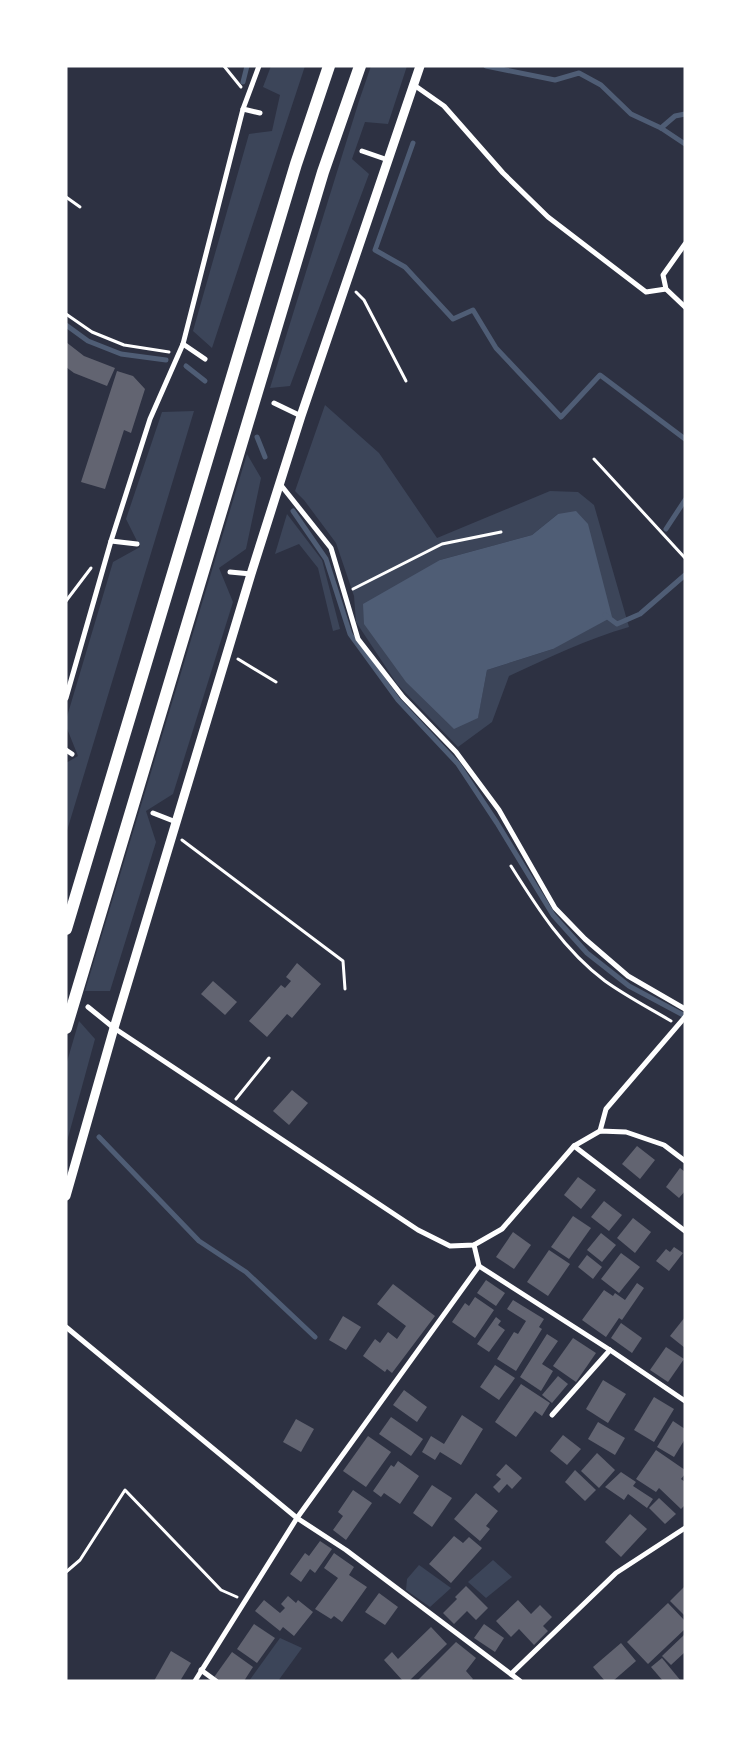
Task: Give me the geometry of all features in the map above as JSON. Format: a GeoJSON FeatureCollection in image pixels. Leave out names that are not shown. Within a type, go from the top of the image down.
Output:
{"type":"FeatureCollection","features":[{"type":"Feature","properties":{"kind":"highway"},"geometry":{"type":"LineString","coordinates":[[66,929],[296,164],[329,66]]}},
{"type":"Feature","properties":{"kind":"highway"},"geometry":{"type":"LineString","coordinates":[[66,1028],[323,172],[360,66]]}},
{"type":"Feature","properties":{"kind":"street"},"geometry":{"type":"LineString","coordinates":[[66,698],[111,541],[150,419],[178,353],[184,344],[244,109],[259,66]]}},
{"type":"Feature","properties":{"kind":"street"},"geometry":{"type":"LineString","coordinates":[[66,1196],[114,1028],[250,574],[301,416],[420,66]]}},
{"type":"Feature","properties":{"kind":"street"},"geometry":{"type":"LineString","coordinates":[[414,85],[444,106],[503,173],[548,217],[646,292],[666,289]]}},
{"type":"Feature","properties":{"kind":"street"},"geometry":{"type":"LineString","coordinates":[[244,109],[260,113]]}},
{"type":"Feature","properties":{"kind":"street"},"geometry":{"type":"LineString","coordinates":[[362,151],[388,160]]}},
{"type":"Feature","properties":{"kind":"street"},"geometry":{"type":"LineString","coordinates":[[685,244],[663,275],[666,289],[685,307]]}},
{"type":"Feature","properties":{"kind":"street"},"geometry":{"type":"LineString","coordinates":[[184,344],[204,359]]}},
{"type":"Feature","properties":{"kind":"street"},"geometry":{"type":"LineString","coordinates":[[274,403],[301,416]]}},
{"type":"Feature","properties":{"kind":"street"},"geometry":{"type":"LineString","coordinates":[[279,484],[331,548],[358,639],[403,696],[456,752],[493,802],[555,908],[585,939],[628,976],[685,1009]]}},
{"type":"Feature","properties":{"kind":"street"},"geometry":{"type":"LineString","coordinates":[[111,541],[137,544]]}},
{"type":"Feature","properties":{"kind":"street"},"geometry":{"type":"LineString","coordinates":[[230,572],[250,574]]}},
{"type":"Feature","properties":{"kind":"street"},"geometry":{"type":"LineString","coordinates":[[66,750],[72,754]]}},
{"type":"Feature","properties":{"kind":"street"},"geometry":{"type":"LineString","coordinates":[[153,813],[176,822]]}},
{"type":"Feature","properties":{"kind":"street"},"geometry":{"type":"LineString","coordinates":[[88,1007],[114,1028],[418,1230],[450,1246],[474,1245],[502,1229],[574,1146],[600,1131],[626,1132],[664,1145],[685,1162]]}},
{"type":"Feature","properties":{"kind":"street"},"geometry":{"type":"LineString","coordinates":[[600,1131],[606,1109],[685,1017]]}},
{"type":"Feature","properties":{"kind":"street"},"geometry":{"type":"LineString","coordinates":[[574,1146],[685,1231]]}},
{"type":"Feature","properties":{"kind":"street"},"geometry":{"type":"LineString","coordinates":[[474,1245],[479,1266],[610,1350],[685,1402]]}},
{"type":"Feature","properties":{"kind":"street"},"geometry":{"type":"LineString","coordinates":[[195,1681],[297,1518],[479,1266]]}},
{"type":"Feature","properties":{"kind":"street"},"geometry":{"type":"LineString","coordinates":[[66,1327],[297,1518],[346,1550],[520,1681]]}},
{"type":"Feature","properties":{"kind":"street"},"geometry":{"type":"LineString","coordinates":[[552,1415],[610,1350]]}},
{"type":"Feature","properties":{"kind":"street"},"geometry":{"type":"LineString","coordinates":[[511,1674],[616,1574],[685,1528]]}},
{"type":"Feature","properties":{"kind":"street"},"geometry":{"type":"LineString","coordinates":[[201,1670],[216,1681]]}},
{"type":"Feature","properties":{"kind":"path"},"geometry":{"type":"LineString","coordinates":[[224,66],[248,96]]}},
{"type":"Feature","properties":{"kind":"path"},"geometry":{"type":"LineString","coordinates":[[66,196],[80,207]]}},
{"type":"Feature","properties":{"kind":"path"},"geometry":{"type":"LineString","coordinates":[[346,283],[364,300],[406,380]]}},
{"type":"Feature","properties":{"kind":"path"},"geometry":{"type":"LineString","coordinates":[[66,314],[92,332],[124,346],[178,353]]}},
{"type":"Feature","properties":{"kind":"path"},"geometry":{"type":"LineString","coordinates":[[594,459],[685,558]]}},
{"type":"Feature","properties":{"kind":"path"},"geometry":{"type":"LineString","coordinates":[[345,593],[442,544],[501,532]]}},
{"type":"Feature","properties":{"kind":"path"},"geometry":{"type":"LineString","coordinates":[[66,601],[94,563]]}},
{"type":"Feature","properties":{"kind":"path"},"geometry":{"type":"LineString","coordinates":[[227,652],[276,682]]}},
{"type":"Feature","properties":{"kind":"path"},"geometry":{"type":"LineString","coordinates":[[172,833],[343,962],[345,988]]}},
{"type":"Feature","properties":{"kind":"path"},"geometry":{"type":"LineString","coordinates":[[230,1105],[269,1058]]}},
{"type":"Feature","properties":{"kind":"path"},"geometry":{"type":"LineString","coordinates":[[66,1572],[80,1560],[125,1490],[220,1590],[245,1600]]}},
{"type":"Feature","properties":{"kind":"shaded area"},"geometry":{"type":"Polygon","coordinates":[[[271,66],[305,66],[212,348],[193,331],[249,134],[272,131],[280,95],[263,87],[271,66]]]}},
{"type":"Feature","properties":{"kind":"shaded area"},"geometry":{"type":"Polygon","coordinates":[[[371,66],[407,66],[388,124],[365,122],[352,159],[369,174],[290,386],[270,388],[359,101],[371,66]]]}},
{"type":"Feature","properties":{"kind":"shaded area"},"geometry":{"type":"Polygon","coordinates":[[[325,405],[379,453],[437,538],[550,491],[578,492],[594,505],[629,627],[583,643],[509,676],[492,722],[458,747],[397,684],[356,622],[354,596],[336,543],[295,491],[325,405]],[[558,514],[532,535],[440,560],[478,717],[487,670],[553,649],[558,514]]]}},
{"type":"Feature","properties":{"kind":"shaded area"},"geometry":{"type":"Polygon","coordinates":[[[194,411],[66,834],[66,763],[78,756],[66,726],[66,720],[113,562],[140,547],[126,519],[162,412],[194,411]]]}},
{"type":"Feature","properties":{"kind":"shaded area"},"geometry":{"type":"Polygon","coordinates":[[[247,454],[261,478],[246,549],[219,568],[233,602],[173,794],[146,811],[156,842],[110,991],[85,991],[247,454]]]}},
{"type":"Feature","properties":{"kind":"shaded area"},"geometry":{"type":"Polygon","coordinates":[[[576,511],[588,524],[612,617],[553,649],[487,670],[478,718],[454,729],[406,682],[364,624],[363,604],[440,560],[532,535],[558,514],[576,511]]]}},
{"type":"Feature","properties":{"kind":"shaded area"},"geometry":{"type":"Polygon","coordinates":[[[287,514],[322,560],[340,629],[333,631],[318,568],[299,544],[275,554],[287,514]]]}},
{"type":"Feature","properties":{"kind":"shaded area"},"geometry":{"type":"Polygon","coordinates":[[[79,1021],[95,1039],[66,1145],[66,1065],[79,1021]]]}},
{"type":"Feature","properties":{"kind":"shaded area"},"geometry":{"type":"Polygon","coordinates":[[[493,1560],[512,1577],[486,1598],[468,1582],[493,1560]]]}},
{"type":"Feature","properties":{"kind":"shaded area"},"geometry":{"type":"Polygon","coordinates":[[[419,1565],[451,1588],[430,1607],[406,1590],[407,1579],[419,1565]]]}},
{"type":"Feature","properties":{"kind":"shaded area"},"geometry":{"type":"Polygon","coordinates":[[[280,1638],[302,1648],[278,1681],[249,1681],[280,1638]]]}},
{"type":"Feature","properties":{"kind":"building"},"geometry":{"type":"Polygon","coordinates":[[[66,342],[84,356],[115,368],[107,386],[74,373],[66,367],[66,342]]]}},
{"type":"Feature","properties":{"kind":"building"},"geometry":{"type":"Polygon","coordinates":[[[117,371],[133,376],[145,389],[131,433],[124,430],[105,489],[81,482],[117,371]]]}},
{"type":"Feature","properties":{"kind":"building"},"geometry":{"type":"Polygon","coordinates":[[[297,963],[321,984],[292,1018],[287,1014],[267,1037],[249,1021],[281,985],[285,988],[291,981],[286,977],[297,963]]]}},
{"type":"Feature","properties":{"kind":"building"},"geometry":{"type":"Polygon","coordinates":[[[213,981],[237,1002],[225,1015],[201,994],[213,981]]]}},
{"type":"Feature","properties":{"kind":"building"},"geometry":{"type":"Polygon","coordinates":[[[292,1090],[308,1103],[289,1125],[273,1111],[292,1090]]]}},
{"type":"Feature","properties":{"kind":"building"},"geometry":{"type":"Polygon","coordinates":[[[637,1146],[655,1160],[640,1179],[622,1164],[637,1146]]]}},
{"type":"Feature","properties":{"kind":"building"},"geometry":{"type":"Polygon","coordinates":[[[680,1168],[685,1172],[685,1191],[679,1198],[666,1187],[680,1168]]]}},
{"type":"Feature","properties":{"kind":"building"},"geometry":{"type":"Polygon","coordinates":[[[578,1177],[596,1190],[581,1209],[564,1195],[578,1177]]]}},
{"type":"Feature","properties":{"kind":"building"},"geometry":{"type":"Polygon","coordinates":[[[604,1201],[622,1215],[609,1231],[591,1217],[604,1201]]]}},
{"type":"Feature","properties":{"kind":"building"},"geometry":{"type":"Polygon","coordinates":[[[573,1216],[591,1228],[569,1259],[551,1247],[573,1216]]]}},
{"type":"Feature","properties":{"kind":"building"},"geometry":{"type":"Polygon","coordinates":[[[633,1218],[651,1232],[635,1253],[617,1238],[633,1218]]]}},
{"type":"Feature","properties":{"kind":"building"},"geometry":{"type":"Polygon","coordinates":[[[513,1232],[531,1245],[514,1269],[496,1257],[513,1232]]]}},
{"type":"Feature","properties":{"kind":"building"},"geometry":{"type":"Polygon","coordinates":[[[601,1233],[616,1245],[602,1262],[587,1250],[601,1233]]]}},
{"type":"Feature","properties":{"kind":"building"},"geometry":{"type":"Polygon","coordinates":[[[674,1247],[683,1253],[669,1271],[656,1261],[666,1249],[670,1252],[674,1247]]]}},
{"type":"Feature","properties":{"kind":"building"},"geometry":{"type":"Polygon","coordinates":[[[549,1250],[570,1264],[548,1296],[527,1282],[549,1250]]]}},
{"type":"Feature","properties":{"kind":"building"},"geometry":{"type":"Polygon","coordinates":[[[621,1253],[640,1267],[619,1293],[601,1279],[621,1253]]]}},
{"type":"Feature","properties":{"kind":"building"},"geometry":{"type":"Polygon","coordinates":[[[587,1255],[602,1267],[593,1279],[578,1267],[587,1255]]]}},
{"type":"Feature","properties":{"kind":"building"},"geometry":{"type":"Polygon","coordinates":[[[486,1280],[505,1293],[496,1306],[477,1293],[486,1280]]]}},
{"type":"Feature","properties":{"kind":"building"},"geometry":{"type":"Polygon","coordinates":[[[637,1283],[644,1288],[622,1320],[619,1318],[606,1337],[582,1320],[604,1290],[613,1296],[615,1293],[625,1300],[637,1283]]]}},
{"type":"Feature","properties":{"kind":"building"},"geometry":{"type":"Polygon","coordinates":[[[393,1284],[435,1316],[392,1373],[387,1369],[385,1372],[363,1356],[375,1339],[380,1343],[388,1332],[397,1339],[406,1326],[377,1304],[393,1284]]]}},
{"type":"Feature","properties":{"kind":"building"},"geometry":{"type":"Polygon","coordinates":[[[475,1297],[494,1310],[475,1338],[452,1322],[465,1303],[469,1306],[475,1297]]]}},
{"type":"Feature","properties":{"kind":"building"},"geometry":{"type":"Polygon","coordinates":[[[513,1300],[544,1319],[539,1327],[542,1329],[516,1371],[497,1359],[514,1332],[518,1334],[526,1321],[507,1309],[513,1300]]]}},
{"type":"Feature","properties":{"kind":"building"},"geometry":{"type":"Polygon","coordinates":[[[343,1316],[361,1327],[346,1350],[329,1340],[343,1316]]]}},
{"type":"Feature","properties":{"kind":"building"},"geometry":{"type":"Polygon","coordinates":[[[496,1317],[501,1321],[498,1325],[505,1330],[489,1352],[477,1344],[496,1317]]]}},
{"type":"Feature","properties":{"kind":"building"},"geometry":{"type":"Polygon","coordinates":[[[685,1317],[685,1348],[670,1336],[685,1317]]]}},
{"type":"Feature","properties":{"kind":"building"},"geometry":{"type":"Polygon","coordinates":[[[621,1323],[642,1338],[632,1353],[611,1338],[621,1323]]]}},
{"type":"Feature","properties":{"kind":"building"},"geometry":{"type":"Polygon","coordinates":[[[547,1334],[558,1341],[542,1364],[553,1371],[541,1391],[520,1377],[547,1334]]]}},
{"type":"Feature","properties":{"kind":"building"},"geometry":{"type":"Polygon","coordinates":[[[573,1338],[596,1353],[576,1382],[553,1366],[573,1338]]]}},
{"type":"Feature","properties":{"kind":"building"},"geometry":{"type":"Polygon","coordinates":[[[666,1347],[684,1359],[668,1382],[650,1370],[666,1347]]]}},
{"type":"Feature","properties":{"kind":"building"},"geometry":{"type":"Polygon","coordinates":[[[495,1365],[515,1378],[499,1400],[480,1387],[495,1365]]]}},
{"type":"Feature","properties":{"kind":"building"},"geometry":{"type":"Polygon","coordinates":[[[558,1376],[568,1384],[552,1403],[542,1395],[558,1376]]]}},
{"type":"Feature","properties":{"kind":"building"},"geometry":{"type":"Polygon","coordinates":[[[603,1380],[626,1394],[608,1423],[586,1409],[603,1380]]]}},
{"type":"Feature","properties":{"kind":"building"},"geometry":{"type":"Polygon","coordinates":[[[521,1384],[550,1403],[542,1416],[535,1411],[516,1437],[495,1422],[521,1384]]]}},
{"type":"Feature","properties":{"kind":"building"},"geometry":{"type":"Polygon","coordinates":[[[404,1390],[427,1407],[417,1422],[393,1405],[404,1390]]]}},
{"type":"Feature","properties":{"kind":"building"},"geometry":{"type":"Polygon","coordinates":[[[654,1397],[674,1409],[654,1442],[634,1430],[654,1397]]]}},
{"type":"Feature","properties":{"kind":"building"},"geometry":{"type":"Polygon","coordinates":[[[462,1415],[483,1429],[461,1465],[440,1452],[435,1460],[422,1452],[431,1436],[444,1444],[462,1415]]]}},
{"type":"Feature","properties":{"kind":"building"},"geometry":{"type":"Polygon","coordinates":[[[391,1417],[423,1439],[411,1456],[379,1434],[391,1417]]]}},
{"type":"Feature","properties":{"kind":"building"},"geometry":{"type":"Polygon","coordinates":[[[296,1419],[314,1429],[301,1452],[283,1442],[296,1419]]]}},
{"type":"Feature","properties":{"kind":"building"},"geometry":{"type":"Polygon","coordinates":[[[673,1421],[685,1429],[685,1439],[674,1457],[657,1447],[673,1421]]]}},
{"type":"Feature","properties":{"kind":"building"},"geometry":{"type":"Polygon","coordinates":[[[598,1422],[625,1438],[615,1455],[588,1439],[598,1422]]]}},
{"type":"Feature","properties":{"kind":"building"},"geometry":{"type":"Polygon","coordinates":[[[563,1435],[581,1449],[567,1465],[550,1451],[563,1435]]]}},
{"type":"Feature","properties":{"kind":"building"},"geometry":{"type":"Polygon","coordinates":[[[368,1436],[391,1452],[366,1487],[343,1471],[368,1436]]]}},
{"type":"Feature","properties":{"kind":"building"},"geometry":{"type":"Polygon","coordinates":[[[656,1450],[685,1470],[685,1474],[681,1479],[685,1482],[685,1505],[681,1509],[659,1488],[656,1492],[636,1479],[656,1450]]]}},
{"type":"Feature","properties":{"kind":"building"},"geometry":{"type":"Polygon","coordinates":[[[597,1453],[615,1470],[599,1488],[581,1471],[597,1453]]]}},
{"type":"Feature","properties":{"kind":"building"},"geometry":{"type":"Polygon","coordinates":[[[398,1461],[419,1476],[400,1504],[384,1493],[381,1497],[373,1491],[391,1465],[394,1467],[398,1461]]]}},
{"type":"Feature","properties":{"kind":"building"},"geometry":{"type":"Polygon","coordinates":[[[506,1464],[522,1478],[512,1489],[507,1484],[499,1493],[493,1487],[501,1479],[496,1475],[506,1464]]]}},
{"type":"Feature","properties":{"kind":"building"},"geometry":{"type":"Polygon","coordinates":[[[575,1470],[596,1490],[585,1501],[565,1482],[575,1470]]]}},
{"type":"Feature","properties":{"kind":"building"},"geometry":{"type":"Polygon","coordinates":[[[621,1472],[636,1482],[633,1486],[653,1499],[647,1508],[628,1494],[624,1500],[605,1487],[621,1472]]]}},
{"type":"Feature","properties":{"kind":"building"},"geometry":{"type":"Polygon","coordinates":[[[432,1485],[452,1498],[432,1527],[413,1513],[432,1485]]]}},
{"type":"Feature","properties":{"kind":"building"},"geometry":{"type":"Polygon","coordinates":[[[353,1490],[372,1503],[346,1540],[333,1530],[343,1516],[338,1512],[353,1490]]]}},
{"type":"Feature","properties":{"kind":"building"},"geometry":{"type":"Polygon","coordinates":[[[476,1493],[498,1511],[486,1526],[490,1529],[480,1541],[454,1519],[476,1493]]]}},
{"type":"Feature","properties":{"kind":"building"},"geometry":{"type":"Polygon","coordinates":[[[659,1498],[676,1514],[665,1524],[649,1508],[659,1498]]]}},
{"type":"Feature","properties":{"kind":"building"},"geometry":{"type":"Polygon","coordinates":[[[630,1514],[647,1529],[621,1557],[605,1542],[630,1514]]]}},
{"type":"Feature","properties":{"kind":"building"},"geometry":{"type":"Polygon","coordinates":[[[454,1536],[463,1543],[469,1537],[482,1548],[451,1583],[429,1564],[454,1536]]]}},
{"type":"Feature","properties":{"kind":"building"},"geometry":{"type":"Polygon","coordinates":[[[320,1541],[332,1549],[315,1573],[310,1569],[301,1582],[290,1574],[305,1553],[309,1556],[320,1541]]]}},
{"type":"Feature","properties":{"kind":"building"},"geometry":{"type":"Polygon","coordinates":[[[334,1553],[354,1567],[349,1575],[367,1587],[342,1622],[334,1616],[331,1619],[315,1609],[338,1578],[324,1568],[334,1553]]]}},
{"type":"Feature","properties":{"kind":"building"},"geometry":{"type":"Polygon","coordinates":[[[466,1586],[488,1608],[476,1620],[467,1611],[454,1624],[443,1613],[457,1599],[455,1597],[466,1586]]]}},
{"type":"Feature","properties":{"kind":"building"},"geometry":{"type":"Polygon","coordinates":[[[685,1586],[685,1616],[670,1601],[685,1586]]]}},
{"type":"Feature","properties":{"kind":"building"},"geometry":{"type":"Polygon","coordinates":[[[379,1593],[398,1607],[385,1625],[365,1612],[379,1593]]]}},
{"type":"Feature","properties":{"kind":"building"},"geometry":{"type":"Polygon","coordinates":[[[288,1596],[296,1603],[298,1600],[313,1612],[294,1636],[283,1627],[280,1631],[255,1611],[264,1600],[280,1613],[285,1608],[281,1604],[288,1596]]]}},
{"type":"Feature","properties":{"kind":"building"},"geometry":{"type":"Polygon","coordinates":[[[518,1600],[531,1614],[540,1605],[552,1617],[543,1626],[548,1631],[534,1645],[519,1629],[511,1637],[496,1621],[518,1600]]]}},
{"type":"Feature","properties":{"kind":"building"},"geometry":{"type":"Polygon","coordinates":[[[668,1603],[685,1621],[685,1629],[648,1664],[627,1642],[668,1603]]]}},
{"type":"Feature","properties":{"kind":"building"},"geometry":{"type":"Polygon","coordinates":[[[254,1624],[275,1638],[257,1663],[237,1649],[254,1624]]]}},
{"type":"Feature","properties":{"kind":"building"},"geometry":{"type":"Polygon","coordinates":[[[484,1624],[504,1638],[495,1652],[474,1638],[484,1624]]]}},
{"type":"Feature","properties":{"kind":"building"},"geometry":{"type":"Polygon","coordinates":[[[431,1627],[447,1644],[409,1681],[403,1681],[384,1660],[392,1652],[398,1659],[431,1627]]]}},
{"type":"Feature","properties":{"kind":"building"},"geometry":{"type":"Polygon","coordinates":[[[685,1634],[685,1652],[671,1665],[662,1656],[685,1634]]]}},
{"type":"Feature","properties":{"kind":"building"},"geometry":{"type":"Polygon","coordinates":[[[456,1642],[476,1658],[466,1671],[473,1679],[471,1681],[417,1681],[456,1642]]]}},
{"type":"Feature","properties":{"kind":"building"},"geometry":{"type":"Polygon","coordinates":[[[621,1643],[636,1661],[613,1681],[605,1681],[593,1667],[621,1643]]]}},
{"type":"Feature","properties":{"kind":"building"},"geometry":{"type":"Polygon","coordinates":[[[171,1651],[191,1663],[180,1681],[154,1681],[171,1651]]]}},
{"type":"Feature","properties":{"kind":"building"},"geometry":{"type":"Polygon","coordinates":[[[232,1652],[253,1667],[244,1681],[212,1680],[232,1652]]]}},
{"type":"Feature","properties":{"kind":"building"},"geometry":{"type":"Polygon","coordinates":[[[662,1658],[681,1681],[663,1681],[651,1667],[662,1658]]]}},
{"type":"Feature","properties":{"kind":"waterway"},"geometry":{"type":"LineString","coordinates":[[243,82],[247,66]]}},
{"type":"Feature","properties":{"kind":"waterway"},"geometry":{"type":"LineString","coordinates":[[486,66],[555,80],[579,73],[601,85],[631,114],[661,128],[685,144]]}},
{"type":"Feature","properties":{"kind":"waterway"},"geometry":{"type":"LineString","coordinates":[[661,128],[675,116],[685,114]]}},
{"type":"Feature","properties":{"kind":"waterway"},"geometry":{"type":"LineString","coordinates":[[413,143],[375,250],[405,267],[453,319],[473,310],[496,348],[561,417],[600,375],[685,439]]}},
{"type":"Feature","properties":{"kind":"waterway"},"geometry":{"type":"LineString","coordinates":[[66,325],[88,341],[121,354],[166,360]]}},
{"type":"Feature","properties":{"kind":"waterway"},"geometry":{"type":"LineString","coordinates":[[186,366],[205,381]]}},
{"type":"Feature","properties":{"kind":"waterway"},"geometry":{"type":"LineString","coordinates":[[257,437],[265,457]]}},
{"type":"Feature","properties":{"kind":"waterway"},"geometry":{"type":"LineString","coordinates":[[666,529],[685,500]]}},
{"type":"Feature","properties":{"kind":"waterway"},"geometry":{"type":"LineString","coordinates":[[293,511],[326,559],[350,634],[398,700],[458,764],[497,823],[553,915],[587,953],[629,986],[685,1016]]}},
{"type":"Feature","properties":{"kind":"waterway"},"geometry":{"type":"LineString","coordinates":[[605,615],[617,624],[640,614],[685,575]]}},
{"type":"Feature","properties":{"kind":"waterway"},"geometry":{"type":"LineString","coordinates":[[99,1137],[199,1241],[246,1272],[315,1337]]}}]}
